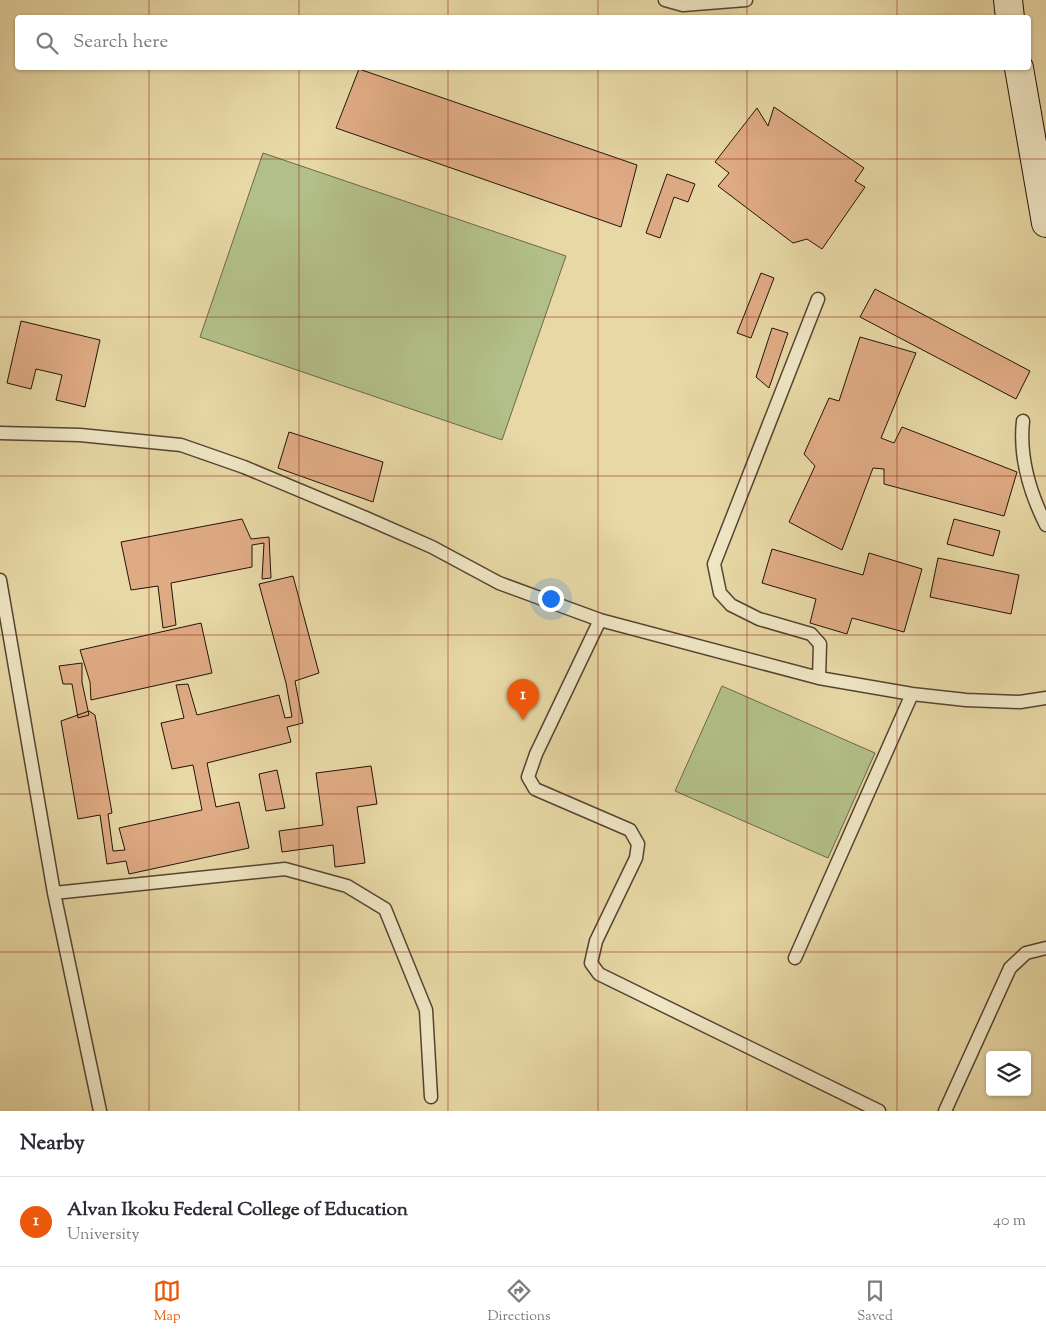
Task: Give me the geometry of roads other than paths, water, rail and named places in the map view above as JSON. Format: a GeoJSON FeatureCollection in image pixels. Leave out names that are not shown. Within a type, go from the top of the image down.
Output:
{"type":"FeatureCollection","features":[{"type":"Feature","properties":{"kind":"main road"},"geometry":{"type":"LineString","coordinates":[[1008,0],[1010,15]]}},
{"type":"Feature","properties":{"kind":"main road"},"geometry":{"type":"LineString","coordinates":[[1018,70],[1046,223]]}},
{"type":"Feature","properties":{"kind":"lane"},"geometry":{"type":"LineString","coordinates":[[665,0],[683,4],[746,0]]}},
{"type":"Feature","properties":{"kind":"lane"},"geometry":{"type":"LineString","coordinates":[[818,299],[714,564],[720,593],[731,606],[760,619],[811,634],[820,644],[819,678]]}},
{"type":"Feature","properties":{"kind":"lane"},"geometry":{"type":"LineString","coordinates":[[1023,421],[1021,440],[1032,496],[1046,525]]}},
{"type":"Feature","properties":{"kind":"lane"},"geometry":{"type":"LineString","coordinates":[[0,433],[80,435],[181,445],[244,467],[366,518],[432,547],[499,583],[600,620],[819,678],[912,694],[966,700],[1020,702],[1045,696]]}},
{"type":"Feature","properties":{"kind":"lane"},"geometry":{"type":"LineString","coordinates":[[0,580],[54,893],[100,1111]]}},
{"type":"Feature","properties":{"kind":"lane"},"geometry":{"type":"LineString","coordinates":[[600,620],[536,754],[528,777],[535,789],[630,830],[638,844],[636,858],[596,941],[591,963],[599,974],[879,1111]]}},
{"type":"Feature","properties":{"kind":"lane"},"geometry":{"type":"LineString","coordinates":[[795,958],[912,694]]}},
{"type":"Feature","properties":{"kind":"lane"},"geometry":{"type":"LineString","coordinates":[[54,893],[285,869],[347,886],[385,909],[426,1010],[431,1097]]}},
{"type":"Feature","properties":{"kind":"lane"},"geometry":{"type":"LineString","coordinates":[[945,1111],[1010,968],[1026,953],[1046,948]]}},
{"type":"Feature","properties":{"kind":"place","name":"Alvan Ikoku Federal College of Education"},"geometry":{"type":"Point","coordinates":[523,720]}}]}
